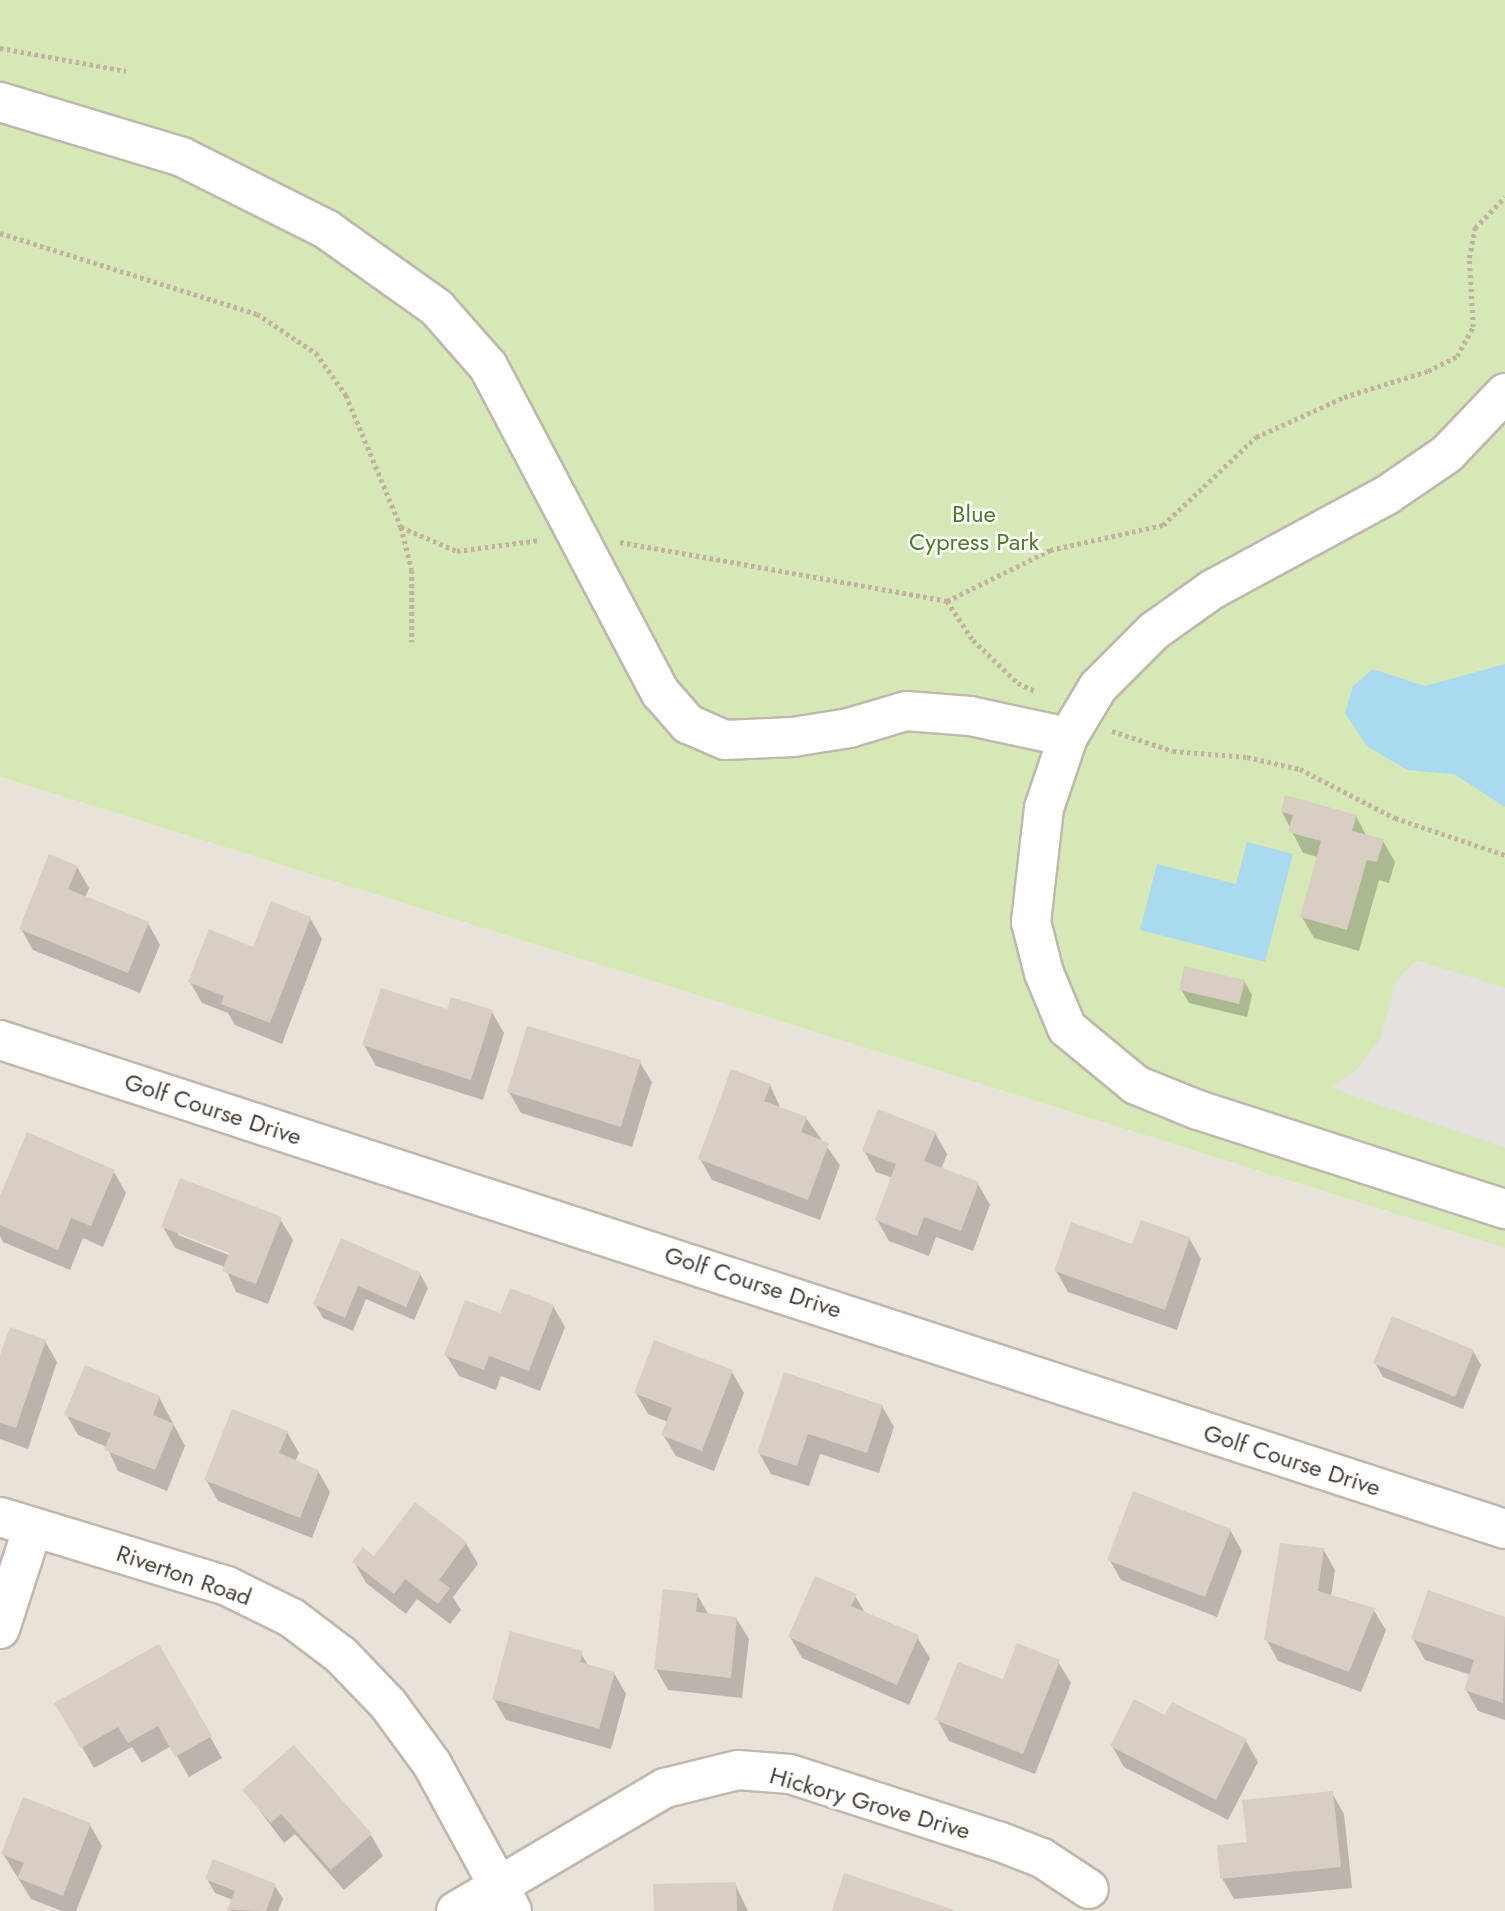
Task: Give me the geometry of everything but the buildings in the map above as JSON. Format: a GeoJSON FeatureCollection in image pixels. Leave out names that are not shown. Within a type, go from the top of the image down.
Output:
{"type":"FeatureCollection","features":[{"type":"Feature","properties":{"kind":"street"},"geometry":{"type":"LineString","coordinates":[[0,102],[182,157],[326,229],[437,308],[488,366],[660,692],[688,724],[725,740],[849,728],[906,711],[1074,726]]}},
{"type":"Feature","properties":{"kind":"street"},"geometry":{"type":"LineString","coordinates":[[1505,393],[1447,454],[1387,495],[1213,589],[1154,631],[1098,687],[1074,726],[1044,808],[1031,922],[1044,973],[1067,1028],[1136,1085],[1243,1124],[1505,1209]]}},
{"type":"Feature","properties":{"kind":"street","name":"Golf Course Drive"},"geometry":{"type":"LineString","coordinates":[[0,1040],[1505,1529]]}},
{"type":"Feature","properties":{"kind":"street"},"geometry":{"type":"LineString","coordinates":[[0,1629],[17,1522]]}},
{"type":"Feature","properties":{"kind":"street","name":"Riverton Road"},"geometry":{"type":"LineString","coordinates":[[17,1522],[227,1586],[292,1618],[341,1655],[388,1704],[432,1764],[506,1898]]}},
{"type":"Feature","properties":{"kind":"street","name":"Hickory Grove Drive"},"geometry":{"type":"LineString","coordinates":[[456,1911],[506,1898],[666,1788],[738,1770],[790,1774],[998,1840],[1042,1858],[1089,1889]]}},
{"type":"Feature","properties":{"kind":"path"},"geometry":{"type":"LineString","coordinates":[[0,48],[127,71]]}},
{"type":"Feature","properties":{"kind":"path"},"geometry":{"type":"LineString","coordinates":[[401,527],[457,551],[577,534],[947,601],[1050,550],[1163,524],[1256,437],[1344,397],[1428,371],[1457,356],[1473,327],[1469,258],[1475,228],[1505,197]]}},
{"type":"Feature","properties":{"kind":"path"},"geometry":{"type":"LineString","coordinates":[[0,233],[257,314],[316,353],[345,394],[401,527],[412,570],[412,642]]}},
{"type":"Feature","properties":{"kind":"path"},"geometry":{"type":"LineString","coordinates":[[947,601],[973,640],[1018,682],[1074,726],[1107,729],[1173,751],[1247,757],[1300,769],[1395,818],[1505,855]]}},
{"type":"Feature","properties":{"kind":"shaded area"},"geometry":{"type":"Polygon","coordinates":[[[0,777],[1505,1248],[1505,1911],[0,1911],[0,777]]]}},
{"type":"Feature","properties":{"kind":"shaded area"},"geometry":{"type":"Polygon","coordinates":[[[1417,960],[1505,988],[1505,1148],[1331,1088],[1358,1068],[1381,1037],[1396,981],[1417,960]]]}},
{"type":"Feature","properties":{"kind":"green space","name":"Blue Cypress Park"},"geometry":{"type":"Polygon","coordinates":[[[0,0],[1505,0],[1505,1248],[0,777],[0,0]]]}},
{"type":"Feature","properties":{"kind":"water"},"geometry":{"type":"Polygon","coordinates":[[[1505,664],[1505,807],[1454,774],[1407,770],[1367,746],[1345,713],[1353,686],[1373,669],[1425,686],[1505,664]]]}},
{"type":"Feature","properties":{"kind":"water"},"geometry":{"type":"Polygon","coordinates":[[[1247,842],[1293,854],[1265,962],[1140,930],[1157,864],[1236,884],[1247,842]]]}}]}
